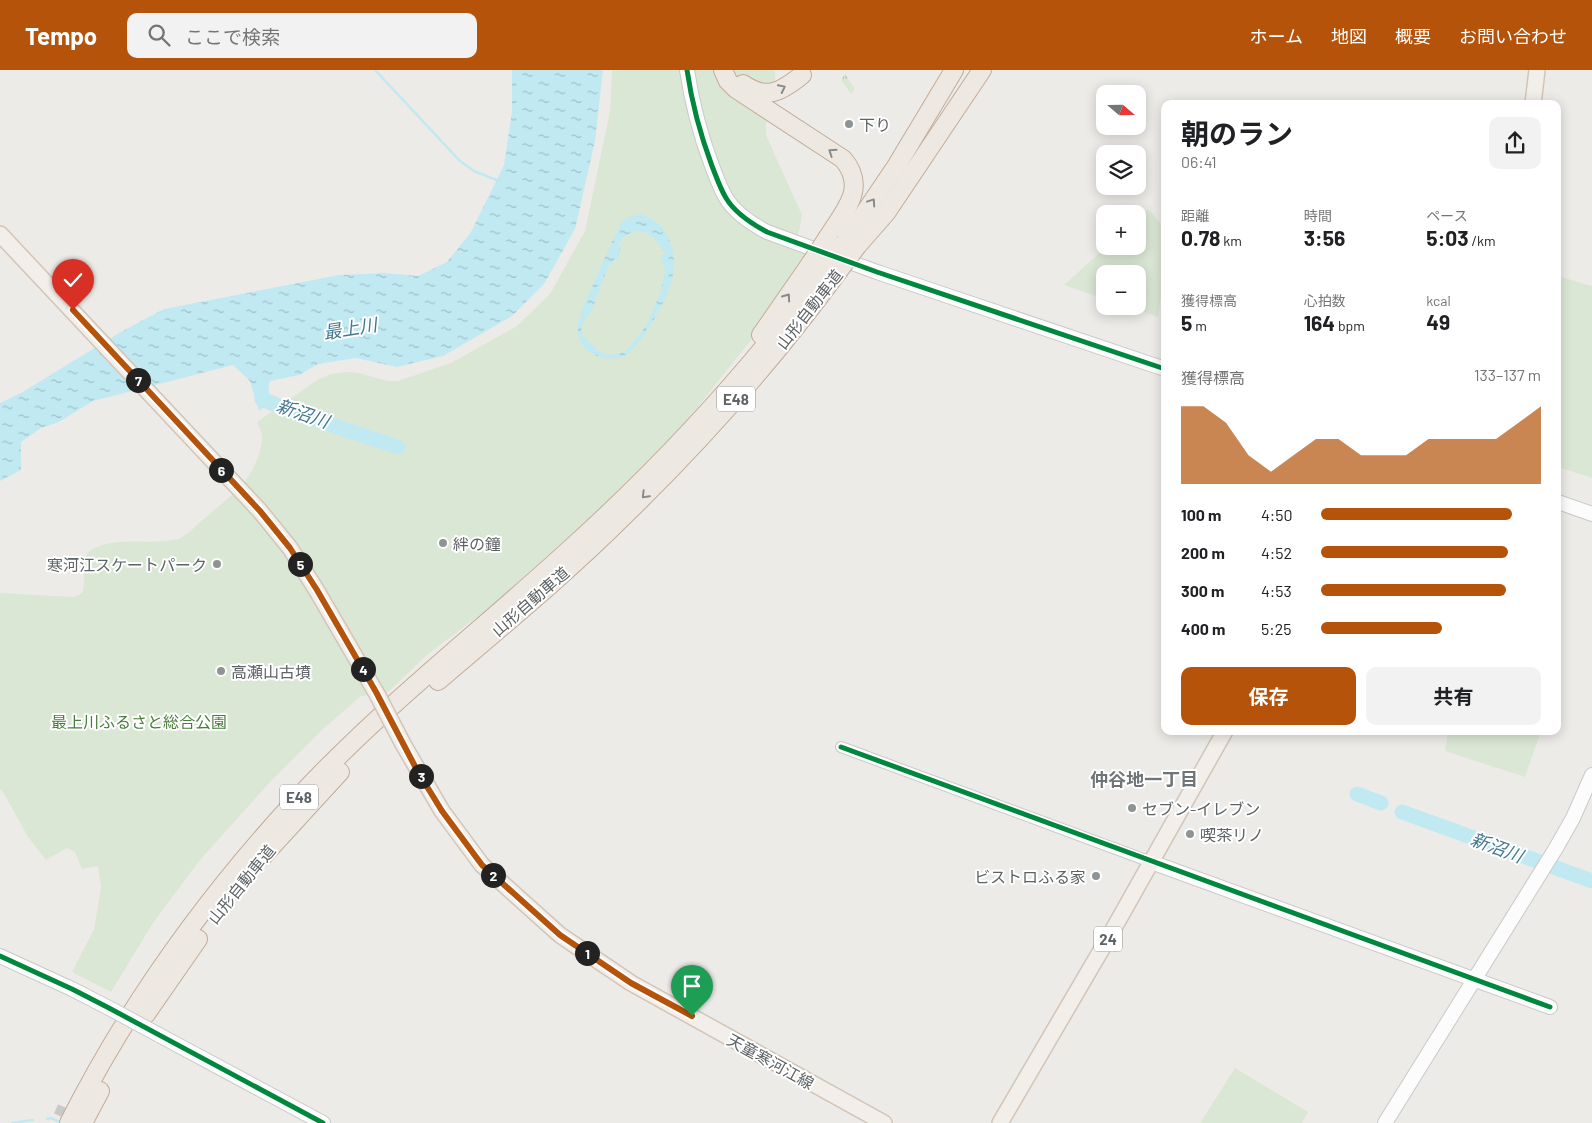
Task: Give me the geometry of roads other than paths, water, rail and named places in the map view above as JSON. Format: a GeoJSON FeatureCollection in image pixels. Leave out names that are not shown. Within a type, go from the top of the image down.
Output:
{"type":"FeatureCollection","features":[{"type":"Feature","properties":{"kind":"highway"},"geometry":{"type":"LineString","coordinates":[[723,70],[728,81],[736,89],[843,159],[849,166],[854,181],[853,197],[843,242]]}},
{"type":"Feature","properties":{"kind":"highway"},"geometry":{"type":"LineString","coordinates":[[734,70],[738,80],[760,93],[778,92],[802,75]]}},
{"type":"Feature","properties":{"kind":"highway","name":"山形自動車道"},"geometry":{"type":"LineString","coordinates":[[618,513],[749,365],[800,303],[897,165],[954,70]]}},
{"type":"Feature","properties":{"kind":"highway","name":"山形自動車道"},"geometry":{"type":"LineString","coordinates":[[843,242],[907,172],[968,70]]}},
{"type":"Feature","properties":{"kind":"highway"},"geometry":{"type":"LineString","coordinates":[[843,242],[886,213],[982,70]]}},
{"type":"Feature","properties":{"kind":"highway","name":"山形自動車道"},"geometry":{"type":"LineString","coordinates":[[83,1123],[131,1036],[167,981],[260,858],[379,732],[716,423],[811,309],[825,268]]}},
{"type":"Feature","properties":{"kind":"highway","name":"山形自動車道"},"geometry":{"type":"LineString","coordinates":[[69,1123],[121,1031],[156,975],[211,900],[287,810],[374,723],[601,529]]}},
{"type":"Feature","properties":{"kind":"main road"},"geometry":{"type":"LineString","coordinates":[[1533,100],[1537,70]]}},
{"type":"Feature","properties":{"kind":"main road","name":"天童寒河江線"},"geometry":{"type":"LineString","coordinates":[[0,234],[266,518],[290,548],[317,590],[442,811],[482,865],[560,935],[631,983],[884,1123]]}},
{"type":"Feature","properties":{"kind":"main road","name":"24"},"geometry":{"type":"LineString","coordinates":[[1000,1123],[1224,735]]}},
{"type":"Feature","properties":{"kind":"street"},"geometry":{"type":"LineString","coordinates":[[687,70],[700,136],[718,180],[726,198],[750,222],[767,232],[877,272],[1161,368]]}},
{"type":"Feature","properties":{"kind":"street"},"geometry":{"type":"LineString","coordinates":[[1561,503],[1592,514]]}},
{"type":"Feature","properties":{"kind":"street"},"geometry":{"type":"LineString","coordinates":[[841,747],[1150,862],[1550,1007]]}},
{"type":"Feature","properties":{"kind":"street"},"geometry":{"type":"LineString","coordinates":[[1385,1123],[1551,856],[1573,818],[1592,775]]}},
{"type":"Feature","properties":{"kind":"street"},"geometry":{"type":"LineString","coordinates":[[0,956],[110,1008],[323,1123]]}},
{"type":"Feature","properties":{"kind":"water","name":"最上川"},"geometry":{"type":"Polygon","coordinates":[[[512,70],[603,70],[595,141],[575,229],[544,284],[512,316],[443,356],[397,367],[356,358],[318,364],[299,375],[270,381],[267,393],[276,397],[259,411],[250,381],[233,365],[93,401],[59,422],[41,428],[21,442],[21,470],[0,481],[0,403],[21,393],[119,333],[164,309],[339,275],[384,273],[418,276],[447,262],[471,232],[504,165],[512,112],[512,70]]]}},
{"type":"Feature","properties":{"kind":"water"},"geometry":{"type":"Polygon","coordinates":[[[640,214],[645,215],[657,222],[663,229],[672,249],[674,260],[673,272],[671,283],[662,305],[638,343],[625,355],[613,359],[605,358],[597,356],[586,349],[580,341],[579,321],[586,300],[619,228],[619,224],[629,217],[640,214]],[[637,231],[629,234],[618,245],[621,246],[619,256],[608,267],[593,307],[582,325],[584,337],[599,351],[607,355],[621,353],[628,349],[646,326],[660,294],[665,271],[660,255],[665,255],[654,238],[637,231]]]}},
{"type":"Feature","properties":{"kind":"waterway"},"geometry":{"type":"LineString","coordinates":[[375,70],[460,161],[474,171],[499,181]]}},
{"type":"Feature","properties":{"kind":"waterway","name":"新沼川"},"geometry":{"type":"LineString","coordinates":[[261,388],[262,399],[295,413],[398,447]]}},
{"type":"Feature","properties":{"kind":"waterway","name":"新沼川"},"geometry":{"type":"LineString","coordinates":[[1357,794],[1381,803]]}},
{"type":"Feature","properties":{"kind":"waterway","name":"新沼川"},"geometry":{"type":"LineString","coordinates":[[1402,812],[1592,881]]}},
{"type":"Feature","properties":{"kind":"waterway"},"geometry":{"type":"LineString","coordinates":[[47,1119],[51,1118],[60,1122]]}},
{"type":"Feature","properties":{"kind":"waterway"},"geometry":{"type":"LineString","coordinates":[[12,1123],[33,1120]]}},
{"type":"Feature","properties":{"kind":"tunnel"},"geometry":{"type":"LineString","coordinates":[[56,1109],[75,1117]]}},
{"type":"Feature","properties":{"kind":"place","name":"下り"},"geometry":{"type":"Point","coordinates":[849,124]}},
{"type":"Feature","properties":{"kind":"place","name":"絆の鐘"},"geometry":{"type":"Point","coordinates":[443,543]}},
{"type":"Feature","properties":{"kind":"place","name":"寒河江スケートパーク"},"geometry":{"type":"Point","coordinates":[217,564]}},
{"type":"Feature","properties":{"kind":"place","name":"高瀬山古墳"},"geometry":{"type":"Point","coordinates":[221,671]}},
{"type":"Feature","properties":{"kind":"place","name":"セブン-イレブン"},"geometry":{"type":"Point","coordinates":[1132,808]}},
{"type":"Feature","properties":{"kind":"place","name":"喫茶リノ"},"geometry":{"type":"Point","coordinates":[1190,834]}},
{"type":"Feature","properties":{"kind":"place","name":"ビストロふる家"},"geometry":{"type":"Point","coordinates":[1096,876]}},
{"type":"Feature","properties":{"kind":"district","name":"仲谷地一丁目"},"geometry":{"type":"Point","coordinates":[1144,779]}},
{"type":"Feature","properties":{"kind":"park label","name":"最上川ふるさと総合公園"},"geometry":{"type":"Point","coordinates":[139,721]}}]}
